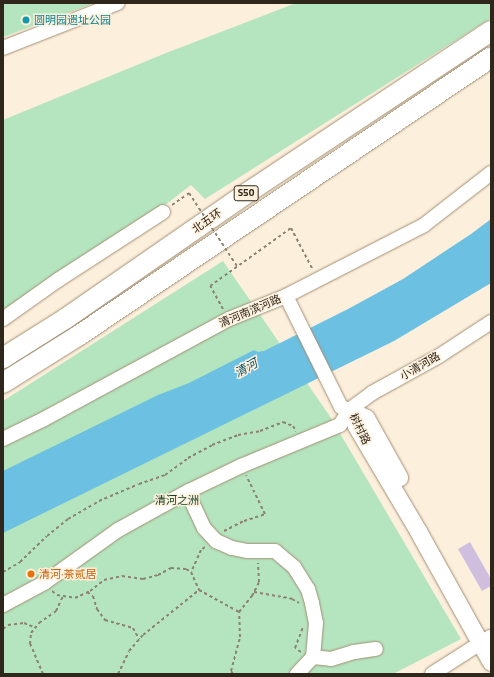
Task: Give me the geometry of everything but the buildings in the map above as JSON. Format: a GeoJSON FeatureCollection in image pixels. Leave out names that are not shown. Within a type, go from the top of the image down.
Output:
{"type":"FeatureCollection","features":[{"type":"Feature","properties":{"kind":"highway","name":"北五环"},"geometry":{"type":"LineString","coordinates":[[3,358],[65,319],[257,186],[491,31]]}},
{"type":"Feature","properties":{"kind":"highway","name":"北五环"},"geometry":{"type":"LineString","coordinates":[[3,383],[78,336],[491,57]]}},
{"type":"Feature","properties":{"kind":"main road","name":"树村路"},"geometry":{"type":"LineString","coordinates":[[349,410],[356,426],[418,531],[488,640],[491,662]]}},
{"type":"Feature","properties":{"kind":"street"},"geometry":{"type":"LineString","coordinates":[[3,48],[118,3]]}},
{"type":"Feature","properties":{"kind":"street","name":"清河南滨河路"},"geometry":{"type":"LineString","coordinates":[[3,439],[44,419],[229,319],[286,296],[424,225],[491,173]]}},
{"type":"Feature","properties":{"kind":"street"},"geometry":{"type":"LineString","coordinates":[[3,319],[58,280],[163,212]]}},
{"type":"Feature","properties":{"kind":"street"},"geometry":{"type":"LineString","coordinates":[[286,296],[341,407],[349,410]]}},
{"type":"Feature","properties":{"kind":"street","name":"小清河路"},"geometry":{"type":"LineString","coordinates":[[3,605],[44,583],[118,530],[189,491],[241,466],[340,425],[349,410],[372,393],[439,356],[491,322]]}},
{"type":"Feature","properties":{"kind":"street"},"geometry":{"type":"LineString","coordinates":[[189,491],[204,528],[216,541],[232,548],[255,551],[275,551],[294,567],[308,589],[316,623],[313,657],[297,674]]}},
{"type":"Feature","properties":{"kind":"street"},"geometry":{"type":"LineString","coordinates":[[432,674],[488,640]]}},
{"type":"Feature","properties":{"kind":"street"},"geometry":{"type":"LineString","coordinates":[[313,657],[331,659],[354,652],[376,649]]}},
{"type":"Feature","properties":{"kind":"path"},"geometry":{"type":"LineString","coordinates":[[163,212],[189,193],[237,266]]}},
{"type":"Feature","properties":{"kind":"path"},"geometry":{"type":"LineString","coordinates":[[229,319],[210,286],[291,228],[318,280]]}},
{"type":"Feature","properties":{"kind":"path"},"geometry":{"type":"LineString","coordinates":[[3,572],[20,562],[47,536],[68,519],[99,501],[165,475],[188,458],[212,445],[238,435],[260,431],[283,422],[293,426],[301,441]]}},
{"type":"Feature","properties":{"kind":"path"},"geometry":{"type":"LineString","coordinates":[[233,674],[231,671],[240,637],[239,612],[254,592],[259,582],[259,571],[255,551]]}},
{"type":"Feature","properties":{"kind":"path"},"geometry":{"type":"LineString","coordinates":[[44,583],[57,595],[75,598],[87,592],[104,580],[122,576],[143,579],[158,575],[171,568],[186,569],[191,572]]}},
{"type":"Feature","properties":{"kind":"path"},"geometry":{"type":"LineString","coordinates":[[118,674],[129,651],[139,639],[199,590]]}},
{"type":"Feature","properties":{"kind":"path"},"geometry":{"type":"LineString","coordinates":[[87,592],[93,596],[97,609],[104,620],[133,628],[139,639]]}},
{"type":"Feature","properties":{"kind":"path"},"geometry":{"type":"LineString","coordinates":[[254,592],[292,599],[303,606]]}},
{"type":"Feature","properties":{"kind":"path"},"geometry":{"type":"LineString","coordinates":[[43,674],[30,644],[31,632],[39,623],[56,611],[63,596]]}},
{"type":"Feature","properties":{"kind":"path"},"geometry":{"type":"LineString","coordinates":[[3,629],[8,625],[24,623],[34,626]]}},
{"type":"Feature","properties":{"kind":"path"},"geometry":{"type":"LineString","coordinates":[[304,623],[295,648],[313,657]]}},
{"type":"Feature","properties":{"kind":"green space","name":"圆明园遗址公园"},"geometry":{"type":"Polygon","coordinates":[[[3,3],[94,3],[3,37],[3,3]]]}},
{"type":"Feature","properties":{"kind":"green space"},"geometry":{"type":"Polygon","coordinates":[[[296,3],[491,3],[491,18],[205,199],[191,185],[169,202],[3,315],[3,120],[166,53],[296,3]]]}},
{"type":"Feature","properties":{"kind":"green space","name":"清河之洲"},"geometry":{"type":"Polygon","coordinates":[[[223,261],[331,418],[461,639],[393,674],[3,674],[3,401],[223,261]]]}},
{"type":"Feature","properties":{"kind":"water","name":"清河"},"geometry":{"type":"Polygon","coordinates":[[[491,219],[491,283],[394,341],[3,533],[3,471],[158,395],[189,383],[254,350],[258,352],[264,351],[348,309],[403,279],[491,219]]]}},
{"type":"Feature","properties":{"kind":"place","name":"圆明园遗址公园"},"geometry":{"type":"Point","coordinates":[26,20]}},
{"type":"Feature","properties":{"kind":"place","name":"清河·茶贰居"},"geometry":{"type":"Point","coordinates":[31,574]}}]}
